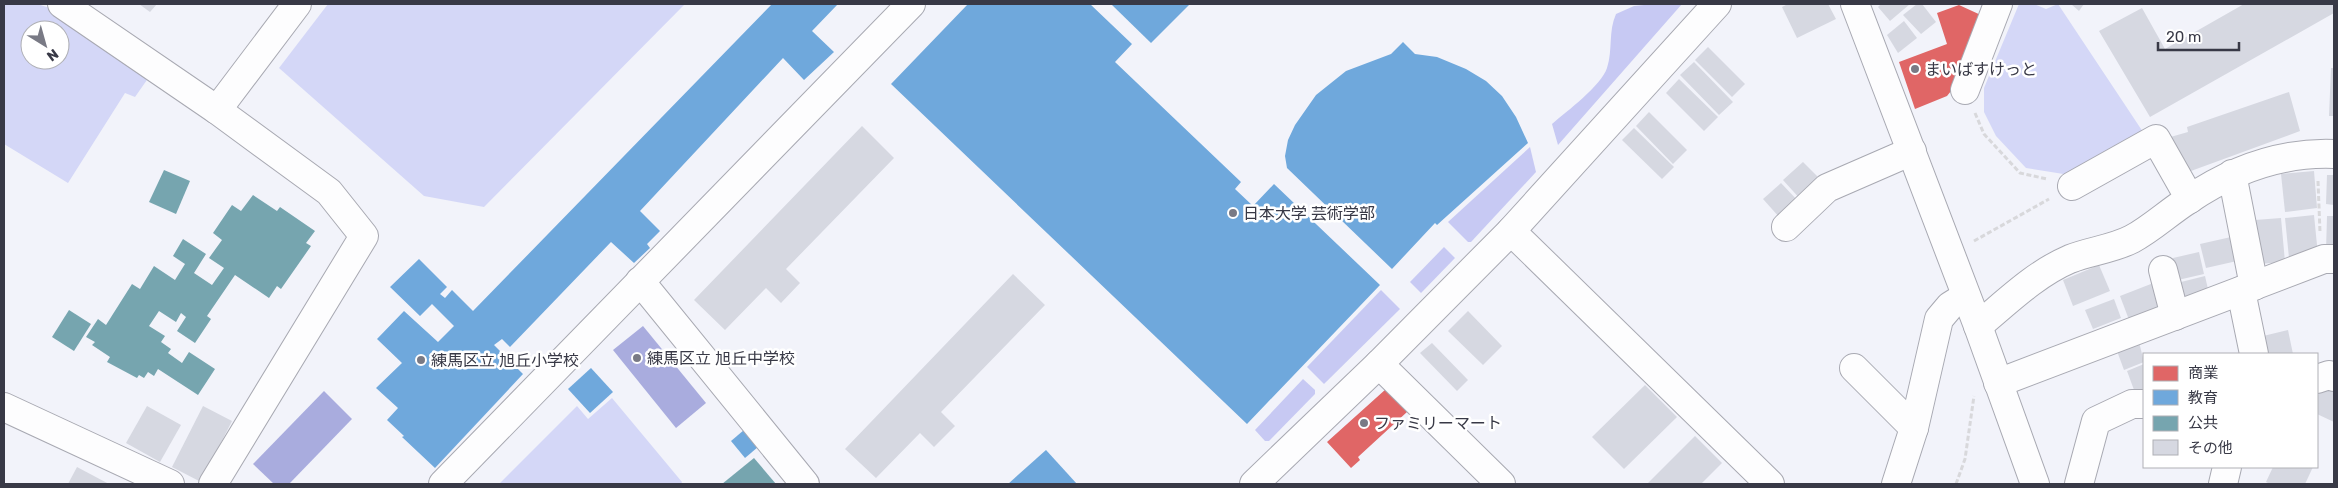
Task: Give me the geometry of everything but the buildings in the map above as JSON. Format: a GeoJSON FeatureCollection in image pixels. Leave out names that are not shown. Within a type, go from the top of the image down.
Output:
{"type":"FeatureCollection","features":[{"type":"Feature","properties":{"kind":"street"},"geometry":{"type":"LineString","coordinates":[[62,4],[217,110],[329,192],[364,236],[213,484]]}},
{"type":"Feature","properties":{"kind":"street"},"geometry":{"type":"LineString","coordinates":[[217,110],[297,4]]}},
{"type":"Feature","properties":{"kind":"street"},"geometry":{"type":"LineString","coordinates":[[443,484],[911,4]]}},
{"type":"Feature","properties":{"kind":"street"},"geometry":{"type":"LineString","coordinates":[[1254,484],[1379,364],[1512,231],[1717,4]]}},
{"type":"Feature","properties":{"kind":"street"},"geometry":{"type":"LineString","coordinates":[[1855,4],[1978,326],[2035,484]]}},
{"type":"Feature","properties":{"kind":"street"},"geometry":{"type":"LineString","coordinates":[[1965,90],[1998,4]]}},
{"type":"Feature","properties":{"kind":"street"},"geometry":{"type":"LineString","coordinates":[[2072,186],[2156,139],[2190,199]]}},
{"type":"Feature","properties":{"kind":"street"},"geometry":{"type":"LineString","coordinates":[[1786,227],[1827,188],[1912,151]]}},
{"type":"Feature","properties":{"kind":"street"},"geometry":{"type":"LineString","coordinates":[[1978,326],[2035,278],[2070,259],[2131,240],[2190,199],[2232,174],[2264,162],[2296,156],[2326,154]]}},
{"type":"Feature","properties":{"kind":"street"},"geometry":{"type":"LineString","coordinates":[[2232,174],[2254,353]]}},
{"type":"Feature","properties":{"kind":"street"},"geometry":{"type":"LineString","coordinates":[[1512,231],[1770,484]]}},
{"type":"Feature","properties":{"kind":"street"},"geometry":{"type":"LineString","coordinates":[[1995,374],[2175,316],[2327,259]]}},
{"type":"Feature","properties":{"kind":"street"},"geometry":{"type":"LineString","coordinates":[[2163,270],[2175,316]]}},
{"type":"Feature","properties":{"kind":"street"},"geometry":{"type":"LineString","coordinates":[[640,281],[805,484]]}},
{"type":"Feature","properties":{"kind":"street"},"geometry":{"type":"LineString","coordinates":[[1896,484],[1914,428],[1939,318],[1950,306],[1966,296]]}},
{"type":"Feature","properties":{"kind":"street"},"geometry":{"type":"LineString","coordinates":[[1379,364],[1501,484]]}},
{"type":"Feature","properties":{"kind":"street"},"geometry":{"type":"LineString","coordinates":[[1854,368],[1914,428]]}},
{"type":"Feature","properties":{"kind":"street"},"geometry":{"type":"LineString","coordinates":[[2318,379],[2329,374],[2334,377]]}},
{"type":"Feature","properties":{"kind":"street"},"geometry":{"type":"LineString","coordinates":[[2079,484],[2096,421],[2132,404],[2143,404]]}},
{"type":"Feature","properties":{"kind":"street"},"geometry":{"type":"LineString","coordinates":[[4,407],[170,484]]}},
{"type":"Feature","properties":{"kind":"street"},"geometry":{"type":"LineString","coordinates":[[2222,484],[2227,468]]}},
{"type":"Feature","properties":{"kind":"path"},"geometry":{"type":"LineString","coordinates":[[1965,90],[1984,134],[2020,173],[2072,186]]}},
{"type":"Feature","properties":{"kind":"path"},"geometry":{"type":"LineString","coordinates":[[2326,154],[2327,259]]}},
{"type":"Feature","properties":{"kind":"path"},"geometry":{"type":"LineString","coordinates":[[1951,255],[2072,186]]}},
{"type":"Feature","properties":{"kind":"path"},"geometry":{"type":"LineString","coordinates":[[1956,484],[1965,458],[1973,399],[1995,374]]}},
{"type":"Feature","properties":{"kind":"shaded area"},"geometry":{"type":"Polygon","coordinates":[[[4,4],[37,4],[50,8],[67,20],[20,20],[20,70],[70,70],[70,22],[149,77],[135,97],[125,93],[68,183],[4,144],[4,4]]]}},
{"type":"Feature","properties":{"kind":"shaded area"},"geometry":{"type":"Polygon","coordinates":[[[328,4],[684,5],[484,207],[424,196],[279,68],[328,4]]]}},
{"type":"Feature","properties":{"kind":"shaded area"},"geometry":{"type":"Polygon","coordinates":[[[1682,4],[1558,145],[1552,124],[1583,98],[1604,75],[1609,61],[1612,27],[1616,14],[1634,6],[1682,4]]]}},
{"type":"Feature","properties":{"kind":"shaded area"},"geometry":{"type":"Polygon","coordinates":[[[2019,4],[2034,4],[2046,9],[2058,4],[2147,138],[2076,176],[2026,168],[1996,136],[1984,112],[1984,88],[2019,4]]]}},
{"type":"Feature","properties":{"kind":"shaded area"},"geometry":{"type":"Polygon","coordinates":[[[1530,147],[1536,172],[1471,242],[1468,242],[1448,222],[1530,147]]]}},
{"type":"Feature","properties":{"kind":"shaded area"},"geometry":{"type":"Polygon","coordinates":[[[1444,247],[1455,258],[1421,293],[1410,282],[1444,247]]]}},
{"type":"Feature","properties":{"kind":"shaded area"},"geometry":{"type":"Polygon","coordinates":[[[1381,290],[1400,309],[1324,384],[1307,367],[1381,290]]]}},
{"type":"Feature","properties":{"kind":"shaded area"},"geometry":{"type":"Polygon","coordinates":[[[643,326],[706,403],[676,428],[613,350],[643,326]]]}},
{"type":"Feature","properties":{"kind":"shaded area"},"geometry":{"type":"Polygon","coordinates":[[[1303,379],[1315,390],[1315,394],[1269,441],[1265,441],[1255,430],[1303,379]]]}},
{"type":"Feature","properties":{"kind":"shaded area"},"geometry":{"type":"Polygon","coordinates":[[[324,391],[352,419],[289,484],[274,484],[253,464],[324,391]]]}},
{"type":"Feature","properties":{"kind":"shaded area"},"geometry":{"type":"Polygon","coordinates":[[[612,398],[682,482],[681,484],[499,484],[577,406],[588,419],[612,398]]]}},
{"type":"Feature","properties":{"kind":"place","name":"まいばすけっと"},"geometry":{"type":"Point","coordinates":[1915,69]}},
{"type":"Feature","properties":{"kind":"place","name":"日本大学 芸術学部"},"geometry":{"type":"Point","coordinates":[1233,213]}},
{"type":"Feature","properties":{"kind":"place","name":"練馬区立 旭丘中学校"},"geometry":{"type":"Point","coordinates":[637,358]}},
{"type":"Feature","properties":{"kind":"place","name":"練馬区立 旭丘小学校"},"geometry":{"type":"Point","coordinates":[421,360]}},
{"type":"Feature","properties":{"kind":"place","name":"ファミリーマート"},"geometry":{"type":"Point","coordinates":[1364,423]}}]}
